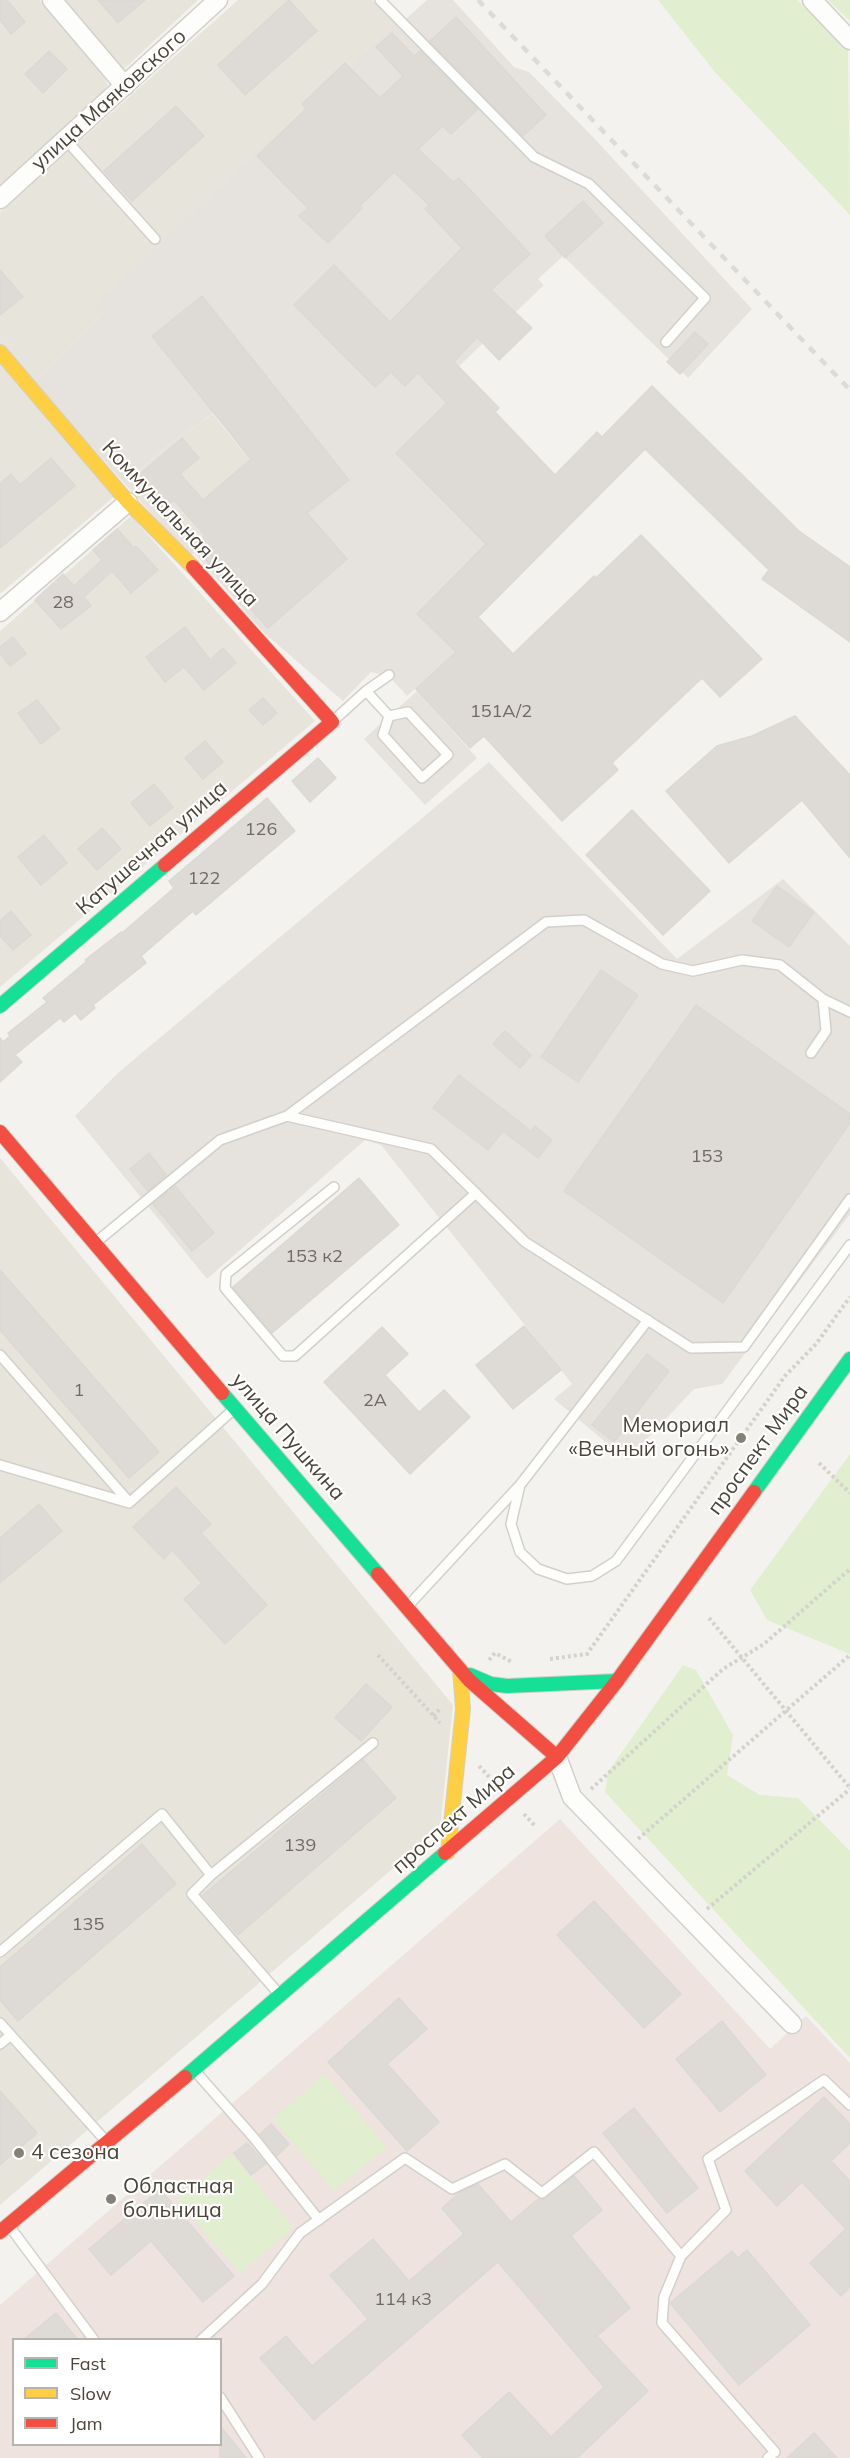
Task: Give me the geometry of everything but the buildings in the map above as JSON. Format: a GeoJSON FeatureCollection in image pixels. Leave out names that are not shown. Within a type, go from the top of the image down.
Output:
{"type":"FeatureCollection","features":[{"type":"Feature","properties":{"kind":"street"},"geometry":{"type":"LineString","coordinates":[[52,0],[125,86]]}},
{"type":"Feature","properties":{"kind":"street","name":"улица Маяковского"},"geometry":{"type":"LineString","coordinates":[[0,199],[218,0]]}},
{"type":"Feature","properties":{"kind":"street"},"geometry":{"type":"LineString","coordinates":[[812,0],[850,40]]}},
{"type":"Feature","properties":{"kind":"street","name":"Коммунальная улица"},"geometry":{"type":"LineString","coordinates":[[0,352],[128,502],[186,560],[332,722]]}},
{"type":"Feature","properties":{"kind":"street"},"geometry":{"type":"LineString","coordinates":[[0,612],[128,502]]}},
{"type":"Feature","properties":{"kind":"street","name":"Катушечная улица"},"geometry":{"type":"LineString","coordinates":[[0,1006],[332,722]]}},
{"type":"Feature","properties":{"kind":"street","name":"улица Пушкина"},"geometry":{"type":"LineString","coordinates":[[0,1132],[460,1669],[557,1757]]}},
{"type":"Feature","properties":{"kind":"street","name":"проспект Мира"},"geometry":{"type":"LineString","coordinates":[[4,2228],[108,2143],[557,1757],[617,1681],[850,1359]]}},
{"type":"Feature","properties":{"kind":"street"},"geometry":{"type":"LineString","coordinates":[[460,1669],[491,1684],[507,1686],[617,1681]]}},
{"type":"Feature","properties":{"kind":"street"},"geometry":{"type":"LineString","coordinates":[[448,1852],[463,1709],[460,1669]]}},
{"type":"Feature","properties":{"kind":"street"},"geometry":{"type":"LineString","coordinates":[[557,1757],[572,1797],[792,2024]]}},
{"type":"Feature","properties":{"kind":"lane"},"geometry":{"type":"LineString","coordinates":[[380,0],[534,157],[590,184],[705,298],[666,342]]}},
{"type":"Feature","properties":{"kind":"lane"},"geometry":{"type":"LineString","coordinates":[[66,140],[155,239]]}},
{"type":"Feature","properties":{"kind":"lane"},"geometry":{"type":"LineString","coordinates":[[332,722],[366,691],[389,675]]}},
{"type":"Feature","properties":{"kind":"lane"},"geometry":{"type":"LineString","coordinates":[[366,691],[389,716]]}},
{"type":"Feature","properties":{"kind":"lane"},"geometry":{"type":"LineString","coordinates":[[408,712],[448,755],[422,778],[383,735],[389,716],[408,712]]}},
{"type":"Feature","properties":{"kind":"lane"},"geometry":{"type":"LineString","coordinates":[[94,1244],[220,1140],[286,1116],[546,922],[584,920],[662,964],[693,971],[742,960],[780,965],[823,999],[850,1012]]}},
{"type":"Feature","properties":{"kind":"lane"},"geometry":{"type":"LineString","coordinates":[[811,1053],[826,1031],[823,999]]}},
{"type":"Feature","properties":{"kind":"lane"},"geometry":{"type":"LineString","coordinates":[[286,1116],[431,1149],[525,1242],[691,1348],[744,1347],[850,1199]]}},
{"type":"Feature","properties":{"kind":"lane"},"geometry":{"type":"LineString","coordinates":[[333,1186],[226,1275],[225,1288],[283,1356],[295,1356],[476,1193]]}},
{"type":"Feature","properties":{"kind":"lane"},"geometry":{"type":"LineString","coordinates":[[520,1485],[511,1524],[520,1552],[538,1569],[567,1579],[592,1576],[616,1561],[850,1245]]}},
{"type":"Feature","properties":{"kind":"lane"},"geometry":{"type":"LineString","coordinates":[[407,1608],[520,1485],[648,1320]]}},
{"type":"Feature","properties":{"kind":"lane"},"geometry":{"type":"LineString","coordinates":[[0,1355],[129,1503]]}},
{"type":"Feature","properties":{"kind":"lane"},"geometry":{"type":"LineString","coordinates":[[129,1503],[235,1409]]}},
{"type":"Feature","properties":{"kind":"lane"},"geometry":{"type":"LineString","coordinates":[[0,1465],[129,1503]]}},
{"type":"Feature","properties":{"kind":"lane"},"geometry":{"type":"LineString","coordinates":[[280,1995],[192,1893],[373,1743]]}},
{"type":"Feature","properties":{"kind":"lane"},"geometry":{"type":"LineString","coordinates":[[0,1952],[162,1814],[211,1875]]}},
{"type":"Feature","properties":{"kind":"lane"},"geometry":{"type":"LineString","coordinates":[[0,2023],[108,2143]]}},
{"type":"Feature","properties":{"kind":"lane"},"geometry":{"type":"LineString","coordinates":[[0,2044],[10,2036]]}},
{"type":"Feature","properties":{"kind":"lane"},"geometry":{"type":"LineString","coordinates":[[194,2069],[254,2138],[319,2220]]}},
{"type":"Feature","properties":{"kind":"lane"},"geometry":{"type":"LineString","coordinates":[[768,2458],[775,2452],[662,2323],[664,2297],[681,2256],[726,2210],[708,2159],[824,2080],[850,2106]]}},
{"type":"Feature","properties":{"kind":"lane"},"geometry":{"type":"LineString","coordinates":[[203,2338],[262,2284],[300,2233],[405,2158],[452,2189],[505,2164],[542,2193],[594,2152],[681,2256]]}},
{"type":"Feature","properties":{"kind":"lane"},"geometry":{"type":"LineString","coordinates":[[4,2228],[92,2338]]}},
{"type":"Feature","properties":{"kind":"lane"},"geometry":{"type":"LineString","coordinates":[[222,2400],[259,2458]]}},
{"type":"Feature","properties":{"kind":"path"},"geometry":{"type":"LineString","coordinates":[[546,1660],[587,1654],[785,1376],[816,1344],[850,1297]]}},
{"type":"Feature","properties":{"kind":"path"},"geometry":{"type":"LineString","coordinates":[[819,1463],[850,1492]]}},
{"type":"Feature","properties":{"kind":"path"},"geometry":{"type":"LineString","coordinates":[[587,1785],[592,1790],[723,1669],[764,1644],[850,1569]]}},
{"type":"Feature","properties":{"kind":"path"},"geometry":{"type":"LineString","coordinates":[[704,1912],[850,1788],[709,1618]]}},
{"type":"Feature","properties":{"kind":"path"},"geometry":{"type":"LineString","coordinates":[[495,1653],[512,1662],[524,1662]]}},
{"type":"Feature","properties":{"kind":"path"},"geometry":{"type":"LineString","coordinates":[[643,1848],[635,1840],[850,1655]]}},
{"type":"Feature","properties":{"kind":"shaded area"},"geometry":{"type":"Polygon","coordinates":[[[0,0],[40,0],[102,72],[108,85],[101,98],[0,185],[0,0]]]}},
{"type":"Feature","properties":{"kind":"shaded area"},"geometry":{"type":"Polygon","coordinates":[[[64,0],[198,0],[124,69],[64,0]]]}},
{"type":"Feature","properties":{"kind":"shaded area"},"geometry":{"type":"Polygon","coordinates":[[[238,0],[372,0],[395,23],[96,305],[103,314],[34,383],[0,343],[0,212],[238,0]]]}},
{"type":"Feature","properties":{"kind":"shaded area"},"geometry":{"type":"Polygon","coordinates":[[[427,0],[453,0],[514,67],[529,72],[591,135],[752,309],[688,378],[563,256],[538,279],[544,285],[434,390],[536,486],[552,472],[561,481],[424,615],[462,654],[420,692],[416,688],[407,696],[389,676],[371,672],[343,701],[263,632],[191,549],[265,480],[214,413],[175,439],[124,483],[34,383],[103,314],[95,305],[395,23],[398,26],[427,0]]]}},
{"type":"Feature","properties":{"kind":"shaded area"},"geometry":{"type":"Polygon","coordinates":[[[0,364],[115,496],[0,594],[0,364]]]}},
{"type":"Feature","properties":{"kind":"shaded area"},"geometry":{"type":"Polygon","coordinates":[[[213,414],[277,494],[190,556],[124,483],[175,439],[213,414]]]}},
{"type":"Feature","properties":{"kind":"shaded area"},"geometry":{"type":"Polygon","coordinates":[[[131,516],[315,721],[0,987],[0,631],[131,516]]]}},
{"type":"Feature","properties":{"kind":"shaded area"},"geometry":{"type":"Polygon","coordinates":[[[417,691],[477,758],[425,805],[364,739],[417,691]]]}},
{"type":"Feature","properties":{"kind":"shaded area"},"geometry":{"type":"Polygon","coordinates":[[[489,762],[677,959],[783,879],[850,946],[850,1214],[722,1384],[694,1389],[627,1460],[554,1399],[572,1384],[381,1145],[365,1140],[207,1279],[75,1116],[119,1072],[489,762]]]}},
{"type":"Feature","properties":{"kind":"shaded area"},"geometry":{"type":"Polygon","coordinates":[[[0,1158],[453,1705],[440,1828],[0,2205],[0,1158]]]}},
{"type":"Feature","properties":{"kind":"shaded area"},"geometry":{"type":"Polygon","coordinates":[[[560,1819],[770,2049],[806,2016],[850,2063],[850,2458],[0,2458],[0,2305],[560,1819]]]}},
{"type":"Feature","properties":{"kind":"green space"},"geometry":{"type":"Polygon","coordinates":[[[658,0],[797,0],[848,49],[850,215],[715,72],[658,0]]]}},
{"type":"Feature","properties":{"kind":"green space"},"geometry":{"type":"Polygon","coordinates":[[[828,0],[850,0],[850,21],[828,0]]]}},
{"type":"Feature","properties":{"kind":"green space"},"geometry":{"type":"Polygon","coordinates":[[[850,1454],[850,1654],[767,1620],[750,1590],[850,1454]]]}},
{"type":"Feature","properties":{"kind":"green space"},"geometry":{"type":"Polygon","coordinates":[[[683,1665],[696,1670],[733,1735],[727,1775],[760,1795],[798,1798],[850,1851],[850,2058],[605,1792],[608,1772],[683,1665]]]}},
{"type":"Feature","properties":{"kind":"green space"},"geometry":{"type":"Polygon","coordinates":[[[324,2074],[387,2147],[334,2191],[273,2119],[324,2074]]]}},
{"type":"Feature","properties":{"kind":"green space"},"geometry":{"type":"Polygon","coordinates":[[[231,2154],[294,2227],[240,2273],[177,2200],[231,2154]]]}},
{"type":"Feature","properties":{"kind":"railway"},"geometry":{"type":"LineString","coordinates":[[478,0],[850,390]]}},
{"type":"Feature","properties":{"kind":"traffic: fast"},"geometry":{"type":"LineString","coordinates":[[0,1006],[165,865]]}},
{"type":"Feature","properties":{"kind":"traffic: fast"},"geometry":{"type":"LineString","coordinates":[[754,1492],[850,1359]]}},
{"type":"Feature","properties":{"kind":"traffic: fast"},"geometry":{"type":"LineString","coordinates":[[222,1393],[378,1574]]}},
{"type":"Feature","properties":{"kind":"traffic: fast"},"geometry":{"type":"LineString","coordinates":[[470,1675],[491,1684],[507,1686],[617,1681]]}},
{"type":"Feature","properties":{"kind":"traffic: fast"},"geometry":{"type":"LineString","coordinates":[[185,2077],[445,1853]]}},
{"type":"Feature","properties":{"kind":"traffic: slow"},"geometry":{"type":"LineString","coordinates":[[0,352],[128,502],[193,567]]}},
{"type":"Feature","properties":{"kind":"traffic: slow"},"geometry":{"type":"LineString","coordinates":[[448,1852],[463,1709],[460,1669]]}},
{"type":"Feature","properties":{"kind":"traffic: jam"},"geometry":{"type":"LineString","coordinates":[[165,865],[332,722],[193,567]]}},
{"type":"Feature","properties":{"kind":"traffic: jam"},"geometry":{"type":"LineString","coordinates":[[0,1132],[222,1393]]}},
{"type":"Feature","properties":{"kind":"traffic: jam"},"geometry":{"type":"LineString","coordinates":[[445,1853],[557,1757],[617,1681],[754,1492]]}},
{"type":"Feature","properties":{"kind":"traffic: jam"},"geometry":{"type":"LineString","coordinates":[[378,1574],[469,1680],[557,1757]]}},
{"type":"Feature","properties":{"kind":"traffic: jam"},"geometry":{"type":"LineString","coordinates":[[0,2232],[185,2077]]}},
{"type":"Feature","properties":{"kind":"place","name":"Мемориал «Вечный огонь»"},"geometry":{"type":"Point","coordinates":[741,1438]}},
{"type":"Feature","properties":{"kind":"place","name":"4 сезона"},"geometry":{"type":"Point","coordinates":[19,2153]}},
{"type":"Feature","properties":{"kind":"place","name":"Областная больница"},"geometry":{"type":"Point","coordinates":[111,2199]}}]}
